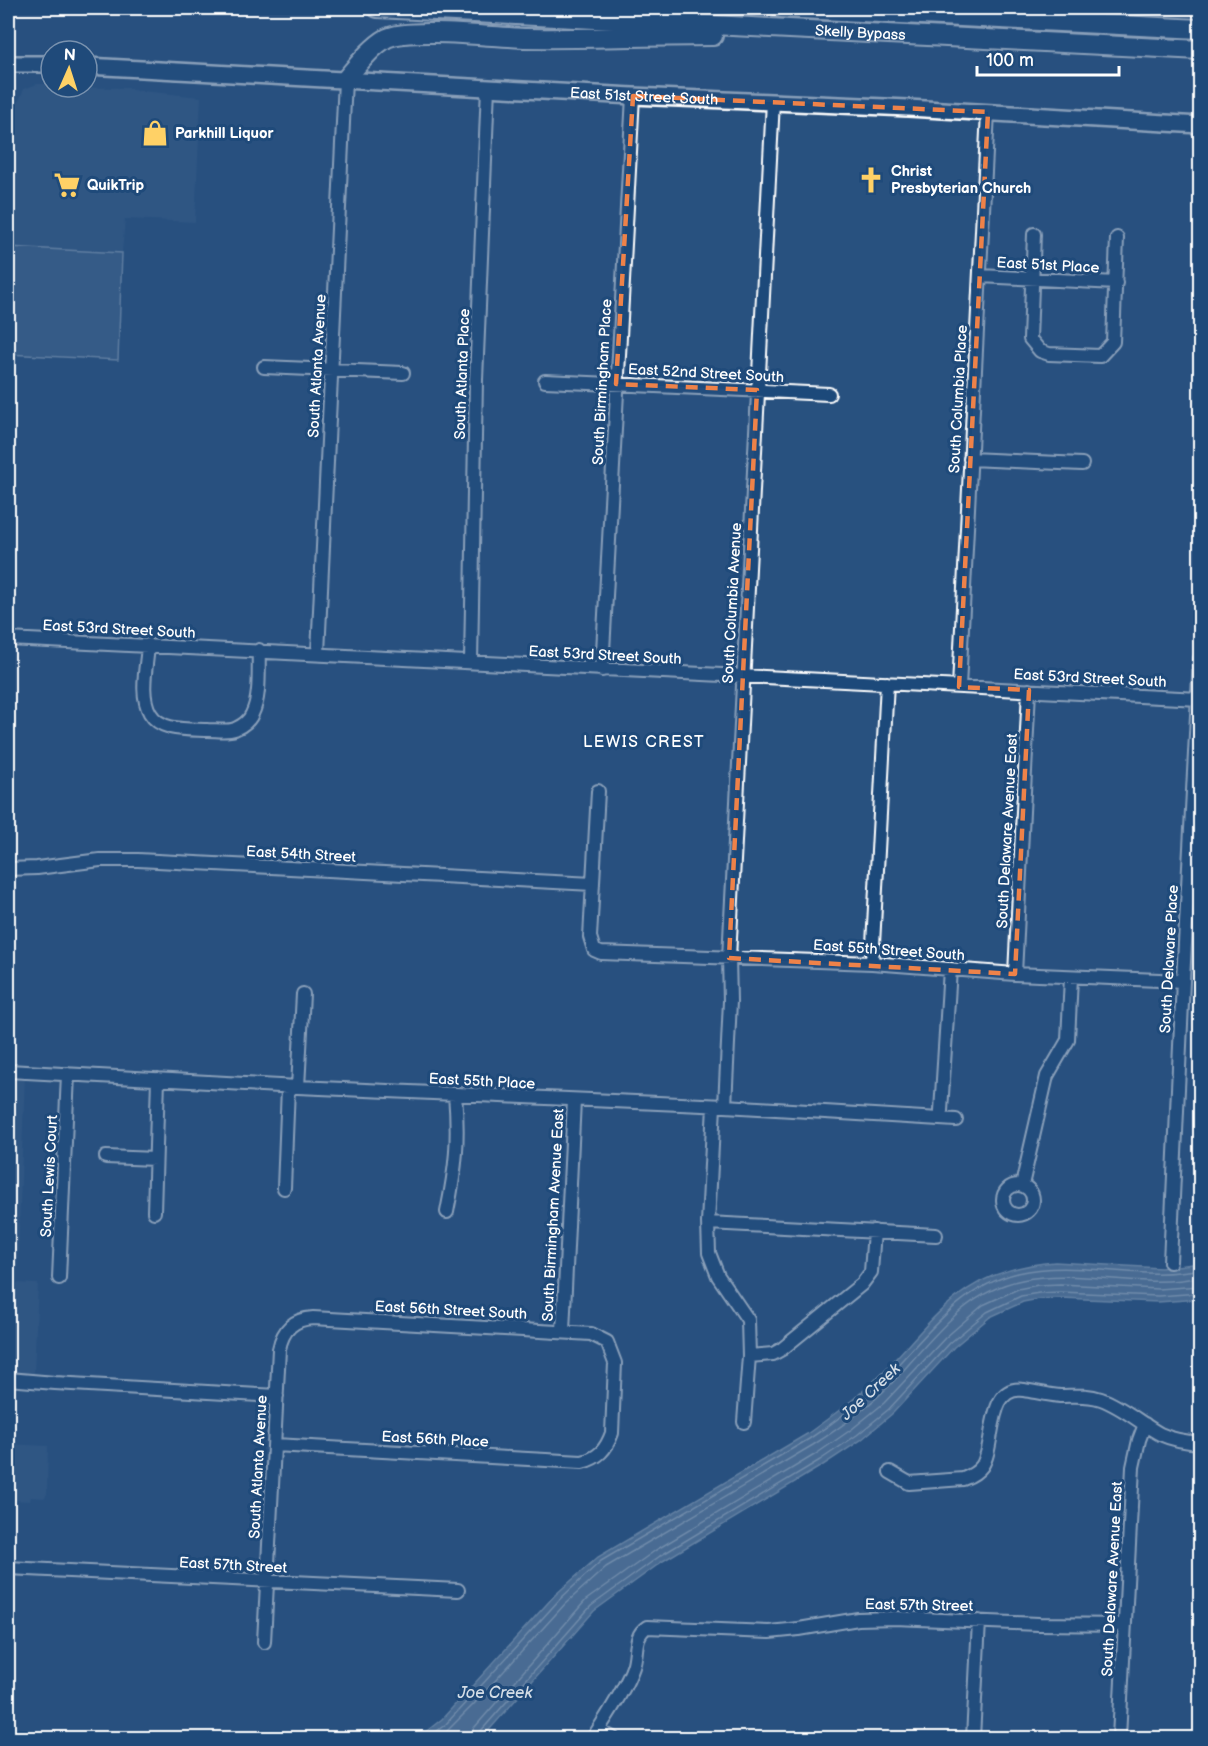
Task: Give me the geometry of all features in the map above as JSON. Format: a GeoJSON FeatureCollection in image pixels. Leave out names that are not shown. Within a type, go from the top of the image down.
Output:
{"type":"FeatureCollection","features":[{"type":"Feature","properties":{"kind":"highway","name":"Skelly Bypass"},"geometry":{"type":"LineString","coordinates":[[377,8],[1200,50]]}},
{"type":"Feature","properties":{"kind":"highway","name":"Skelly Bypass"},"geometry":{"type":"LineString","coordinates":[[782,8],[1200,29]]}},
{"type":"Feature","properties":{"kind":"highway"},"geometry":{"type":"LineString","coordinates":[[345,80],[376,47],[387,38],[398,35],[525,38],[885,34]]}},
{"type":"Feature","properties":{"kind":"main road"},"geometry":{"type":"LineString","coordinates":[[8,64],[39,64]]}},
{"type":"Feature","properties":{"kind":"main road","name":"East 51st Street South"},"geometry":{"type":"LineString","coordinates":[[99,67],[1200,125]]}},
{"type":"Feature","properties":{"kind":"street","name":"South Atlanta Avenue"},"geometry":{"type":"LineString","coordinates":[[318,653],[345,80]]}},
{"type":"Feature","properties":{"kind":"street","name":"South Atlanta Place"},"geometry":{"type":"LineString","coordinates":[[471,662],[476,380],[488,87]]}},
{"type":"Feature","properties":{"kind":"street","name":"South Birmingham Place"},"geometry":{"type":"LineString","coordinates":[[602,670],[633,96]]}},
{"type":"Feature","properties":{"kind":"street","name":"South Columbia Avenue"},"geometry":{"type":"LineString","coordinates":[[744,1422],[748,1320],[712,1264],[709,1253],[708,1223],[730,1001],[729,958],[773,101]]}},
{"type":"Feature","properties":{"kind":"street","name":"South Columbia Place"},"geometry":{"type":"LineString","coordinates":[[959,687],[988,112]]}},
{"type":"Feature","properties":{"kind":"street"},"geometry":{"type":"LineString","coordinates":[[1034,234],[1030,339],[1040,351],[1049,354],[1100,356],[1113,342],[1118,238]]}},
{"type":"Feature","properties":{"kind":"street","name":"East 51st Place"},"geometry":{"type":"LineString","coordinates":[[980,276],[1116,283]]}},
{"type":"Feature","properties":{"kind":"street"},"geometry":{"type":"LineString","coordinates":[[264,367],[403,373]]}},
{"type":"Feature","properties":{"kind":"street","name":"East 52nd Street South"},"geometry":{"type":"LineString","coordinates":[[545,381],[829,394]]}},
{"type":"Feature","properties":{"kind":"street"},"geometry":{"type":"LineString","coordinates":[[970,459],[1082,464]]}},
{"type":"Feature","properties":{"kind":"street","name":"East 53rd Street South"},"geometry":{"type":"LineString","coordinates":[[8,639],[1199,698]]}},
{"type":"Feature","properties":{"kind":"street"},"geometry":{"type":"LineString","coordinates":[[148,645],[145,695],[151,715],[157,722],[175,729],[227,731],[246,722],[252,716],[257,699],[259,651]]}},
{"type":"Feature","properties":{"kind":"street","name":"South Delaware Place"},"geometry":{"type":"LineString","coordinates":[[1170,1262],[1182,981],[1200,658]]}},
{"type":"Feature","properties":{"kind":"street"},"geometry":{"type":"LineString","coordinates":[[872,963],[886,683]]}},
{"type":"Feature","properties":{"kind":"street","name":"South Delaware Avenue East"},"geometry":{"type":"LineString","coordinates":[[1015,974],[1029,690]]}},
{"type":"Feature","properties":{"kind":"street"},"geometry":{"type":"LineString","coordinates":[[593,884],[598,791]]}},
{"type":"Feature","properties":{"kind":"street","name":"East 54th Street"},"geometry":{"type":"LineString","coordinates":[[8,869],[100,860],[138,860],[593,884]]}},
{"type":"Feature","properties":{"kind":"street","name":"East 55th Street South"},"geometry":{"type":"LineString","coordinates":[[593,884],[590,937],[594,950],[607,954],[872,963],[1015,974],[1182,981]]}},
{"type":"Feature","properties":{"kind":"street"},"geometry":{"type":"LineString","coordinates":[[941,1111],[950,969]]}},
{"type":"Feature","properties":{"kind":"street"},"geometry":{"type":"LineString","coordinates":[[1022,1185],[1047,1076],[1068,1040],[1071,977]]}},
{"type":"Feature","properties":{"kind":"street"},"geometry":{"type":"LineString","coordinates":[[284,1188],[303,994]]}},
{"type":"Feature","properties":{"kind":"street","name":"East 55th Place"},"geometry":{"type":"LineString","coordinates":[[8,1071],[956,1120]]}},
{"type":"Feature","properties":{"kind":"street","name":"South Lewis Court"},"geometry":{"type":"LineString","coordinates":[[58,1278],[65,1172],[68,1074]]}},
{"type":"Feature","properties":{"kind":"street"},"geometry":{"type":"LineString","coordinates":[[154,1212],[158,1079]]}},
{"type":"Feature","properties":{"kind":"street"},"geometry":{"type":"LineString","coordinates":[[447,1212],[456,1167],[458,1129],[455,1094]]}},
{"type":"Feature","properties":{"kind":"street","name":"South Birmingham Avenue East"},"geometry":{"type":"LineString","coordinates":[[562,1331],[574,1100]]}},
{"type":"Feature","properties":{"kind":"street"},"geometry":{"type":"LineString","coordinates":[[105,1157],[155,1159]]}},
{"type":"Feature","properties":{"kind":"street"},"geometry":{"type":"LineString","coordinates":[[708,1223],[936,1234]]}},
{"type":"Feature","properties":{"kind":"street"},"geometry":{"type":"LineString","coordinates":[[748,1356],[773,1354],[782,1349],[862,1284],[871,1272],[874,1231]]}},
{"type":"Feature","properties":{"kind":"street","name":"East 56th Street South"},"geometry":{"type":"LineString","coordinates":[[285,1331],[302,1318],[313,1317],[562,1331],[600,1337],[607,1342],[615,1364],[612,1433],[608,1444],[593,1459]]}},
{"type":"Feature","properties":{"kind":"street","name":"South Atlanta Avenue"},"geometry":{"type":"LineString","coordinates":[[264,1642],[279,1349],[285,1331]]}},
{"type":"Feature","properties":{"kind":"street"},"geometry":{"type":"LineString","coordinates":[[8,1379],[277,1396]]}},
{"type":"Feature","properties":{"kind":"street"},"geometry":{"type":"LineString","coordinates":[[890,1472],[909,1483],[963,1479],[978,1471],[986,1458],[999,1402],[1005,1394],[1015,1390],[1100,1398],[1168,1436],[1200,1443]]}},
{"type":"Feature","properties":{"kind":"street","name":"South Delaware Avenue East"},"geometry":{"type":"LineString","coordinates":[[1119,1738],[1133,1467],[1145,1424]]}},
{"type":"Feature","properties":{"kind":"street","name":"East 56th Place"},"geometry":{"type":"LineString","coordinates":[[275,1445],[582,1461],[593,1459]]}},
{"type":"Feature","properties":{"kind":"street","name":"East 57th Street"},"geometry":{"type":"LineString","coordinates":[[8,1568],[458,1590]]}},
{"type":"Feature","properties":{"kind":"street","name":"East 57th Street"},"geometry":{"type":"LineString","coordinates":[[596,1734],[633,1667],[637,1640],[642,1630],[653,1627],[769,1632],[873,1618],[1125,1625]]}},
{"type":"Feature","properties":{"kind":"street"},"geometry":{"type":"LineString","coordinates":[[974,1738],[979,1621]]}},
{"type":"Feature","properties":{"kind":"street"},"geometry":{"type":"LineString","coordinates":[[596,1734],[613,1738]]}},
{"type":"Feature","properties":{"kind":"highlighted area"},"geometry":{"type":"Polygon","coordinates":[[[633,96],[988,112],[959,687],[1029,690],[1015,974],[729,958],[757,390],[616,384],[633,96]]]}},
{"type":"Feature","properties":{"kind":"shaded area","name":"QuikTrip"},"geometry":{"type":"Polygon","coordinates":[[[39,84],[39,99],[99,99],[99,88],[131,88],[132,90],[201,97],[195,222],[125,219],[122,253],[8,247],[17,105],[24,89],[39,84]]]}},
{"type":"Feature","properties":{"kind":"shaded area"},"geometry":{"type":"Polygon","coordinates":[[[8,247],[122,253],[118,360],[8,354],[8,247]]]}},
{"type":"Feature","properties":{"kind":"shaded area"},"geometry":{"type":"Polygon","coordinates":[[[8,1076],[25,1077],[17,1283],[38,1284],[34,1375],[8,1374],[8,1076]]]}},
{"type":"Feature","properties":{"kind":"shaded area"},"geometry":{"type":"Polygon","coordinates":[[[8,1444],[48,1446],[47,1494],[44,1498],[31,1497],[30,1501],[8,1500],[8,1444]]]}},
{"type":"Feature","properties":{"kind":"water","name":"Joe Creek"},"geometry":{"type":"Polygon","coordinates":[[[1055,1262],[1161,1268],[1200,1263],[1200,1299],[1158,1302],[1039,1299],[1023,1302],[990,1317],[954,1347],[893,1413],[861,1440],[663,1561],[594,1611],[482,1738],[418,1738],[442,1719],[555,1595],[598,1557],[807,1434],[871,1384],[936,1315],[973,1286],[996,1275],[1023,1267],[1055,1262]]]}},
{"type":"Feature","properties":{"kind":"place","name":"Parkhill Liquor"},"geometry":{"type":"Point","coordinates":[155,133]}},
{"type":"Feature","properties":{"kind":"place","name":"Christ Presbyterian Church"},"geometry":{"type":"Point","coordinates":[871,180]}},
{"type":"Feature","properties":{"kind":"place","name":"QuikTrip"},"geometry":{"type":"Point","coordinates":[67,185]}},
{"type":"Feature","properties":{"kind":"district","name":"LEWIS CREST"},"geometry":{"type":"Point","coordinates":[644,741]}}]}
